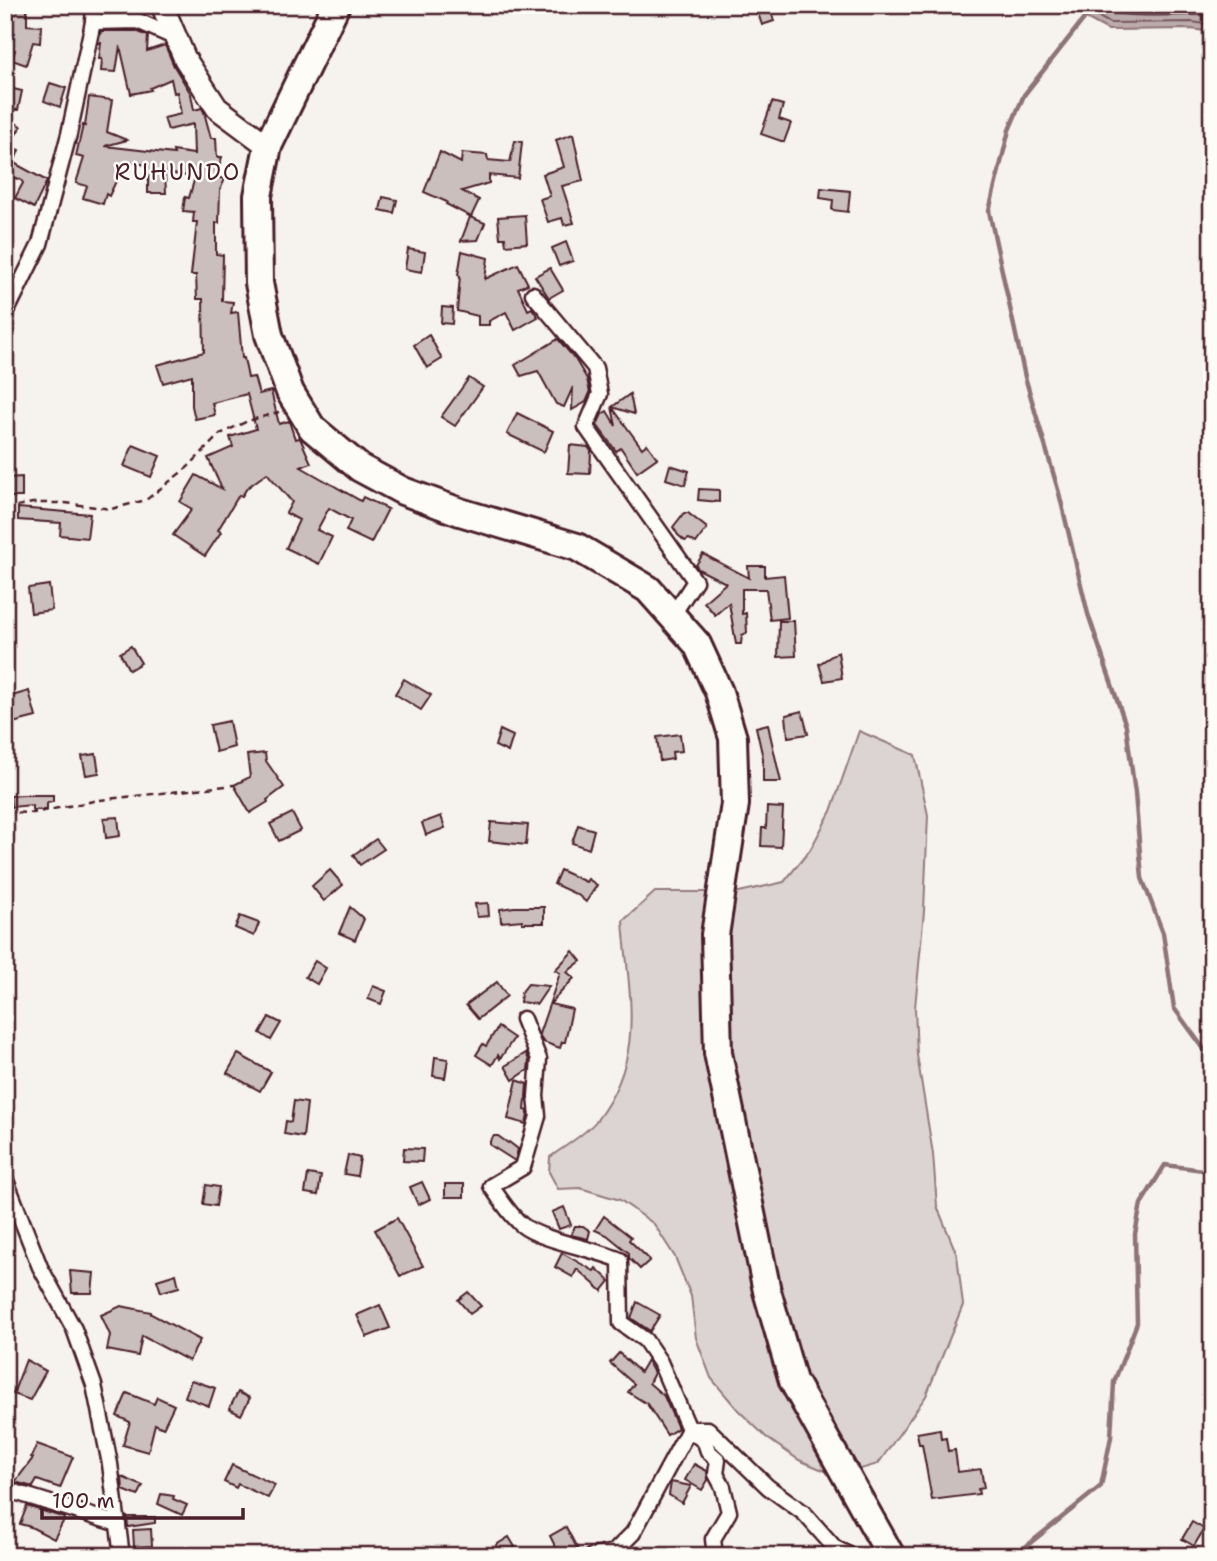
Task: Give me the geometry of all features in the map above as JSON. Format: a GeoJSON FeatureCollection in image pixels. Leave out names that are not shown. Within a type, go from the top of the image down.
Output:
{"type":"FeatureCollection","features":[{"type":"Feature","properties":{"kind":"highway"},"geometry":{"type":"LineString","coordinates":[[336,5],[268,146],[258,196],[259,284],[269,335],[290,392],[312,428],[360,468],[404,491],[460,512],[577,547],[648,589],[697,644],[719,692],[733,738],[735,804],[715,935],[718,1053],[767,1291],[793,1381],[891,1556]]}},
{"type":"Feature","properties":{"kind":"main road"},"geometry":{"type":"LineString","coordinates":[[162,5],[185,59],[216,108],[268,146]]}},
{"type":"Feature","properties":{"kind":"street"},"geometry":{"type":"LineString","coordinates":[[5,315],[40,244],[69,134],[93,22],[94,5]]}},
{"type":"Feature","properties":{"kind":"street"},"geometry":{"type":"LineString","coordinates":[[93,22],[138,21],[176,38]]}},
{"type":"Feature","properties":{"kind":"street"},"geometry":{"type":"LineString","coordinates":[[533,294],[595,368],[600,394],[586,427],[695,581],[672,616]]}},
{"type":"Feature","properties":{"kind":"street"},"geometry":{"type":"LineString","coordinates":[[523,1018],[539,1059],[536,1096],[538,1116],[523,1167],[491,1186],[523,1226],[620,1259],[621,1323],[645,1340],[660,1362],[689,1429],[705,1442],[708,1451],[718,1460],[716,1474],[729,1512],[713,1539],[715,1556]]}},
{"type":"Feature","properties":{"kind":"street"},"geometry":{"type":"LineString","coordinates":[[5,1178],[40,1267],[84,1352],[108,1451],[122,1556]]}},
{"type":"Feature","properties":{"kind":"street"},"geometry":{"type":"LineString","coordinates":[[592,1556],[614,1552],[633,1533],[689,1429]]}},
{"type":"Feature","properties":{"kind":"street"},"geometry":{"type":"LineString","coordinates":[[689,1429],[708,1429],[768,1487],[804,1513],[835,1548],[852,1556]]}},
{"type":"Feature","properties":{"kind":"street"},"geometry":{"type":"LineString","coordinates":[[5,1489],[118,1524]]}},
{"type":"Feature","properties":{"kind":"path"},"geometry":{"type":"LineString","coordinates":[[5,508],[33,503],[65,503],[111,509],[146,500],[188,467],[220,434],[248,421],[299,407]]}},
{"type":"Feature","properties":{"kind":"path"},"geometry":{"type":"LineString","coordinates":[[5,812],[33,813],[99,800],[234,785]]}},
{"type":"Feature","properties":{"kind":"shaded area"},"geometry":{"type":"Polygon","coordinates":[[[859,731],[915,755],[928,815],[924,911],[915,1008],[917,1055],[933,1154],[937,1206],[957,1255],[963,1305],[926,1396],[878,1464],[837,1476],[799,1460],[767,1438],[711,1378],[696,1338],[691,1296],[675,1257],[654,1224],[620,1200],[580,1188],[558,1189],[549,1172],[550,1157],[597,1120],[613,1096],[623,1071],[631,1024],[623,921],[655,892],[739,892],[784,882],[810,850],[831,811],[859,731]]]}},
{"type":"Feature","properties":{"kind":"water"},"geometry":{"type":"Polygon","coordinates":[[[1062,5],[1212,5],[1212,32],[1191,29],[1108,30],[1062,5]]]}},
{"type":"Feature","properties":{"kind":"building"},"geometry":{"type":"Polygon","coordinates":[[[6,5],[27,5],[27,25],[41,26],[40,43],[33,42],[26,65],[12,60],[15,50],[5,49],[6,5]]]}},
{"type":"Feature","properties":{"kind":"building"},"geometry":{"type":"Polygon","coordinates":[[[769,5],[774,21],[762,25],[757,10],[769,5]]]}},
{"type":"Feature","properties":{"kind":"building"},"geometry":{"type":"Polygon","coordinates":[[[101,31],[136,31],[148,36],[147,51],[165,45],[191,94],[194,110],[202,108],[211,138],[216,138],[217,157],[222,157],[216,177],[225,179],[220,190],[219,223],[216,223],[216,254],[223,255],[222,301],[233,302],[231,313],[238,312],[242,358],[248,378],[254,377],[259,394],[271,391],[279,424],[289,421],[295,439],[300,438],[311,463],[301,467],[361,501],[363,497],[388,509],[371,543],[346,531],[351,520],[329,508],[317,530],[332,537],[319,564],[286,548],[299,520],[286,513],[292,502],[267,473],[247,488],[242,496],[239,495],[218,530],[221,532],[205,556],[173,535],[192,509],[180,502],[196,475],[222,489],[208,458],[233,447],[230,437],[256,429],[247,394],[212,403],[215,415],[195,419],[192,406],[192,375],[163,383],[157,365],[204,352],[203,299],[197,299],[196,275],[191,275],[197,222],[193,222],[194,212],[183,211],[185,197],[189,198],[195,177],[165,173],[166,193],[148,193],[148,165],[125,162],[103,204],[83,198],[87,186],[76,183],[84,158],[76,156],[83,125],[85,126],[89,97],[112,100],[107,132],[127,140],[105,146],[194,154],[193,124],[168,130],[164,118],[181,114],[177,92],[174,93],[171,79],[150,88],[151,90],[131,94],[120,46],[116,72],[101,71],[101,43],[98,43],[101,31]]]}},
{"type":"Feature","properties":{"kind":"building"},"geometry":{"type":"Polygon","coordinates":[[[50,83],[66,88],[60,107],[44,101],[50,83]]]}},
{"type":"Feature","properties":{"kind":"building"},"geometry":{"type":"Polygon","coordinates":[[[5,87],[22,91],[18,110],[5,109],[5,87]]]}},
{"type":"Feature","properties":{"kind":"building"},"geometry":{"type":"Polygon","coordinates":[[[772,102],[783,105],[779,119],[791,123],[784,142],[761,134],[772,102]]]}},
{"type":"Feature","properties":{"kind":"building"},"geometry":{"type":"Polygon","coordinates":[[[5,117],[21,126],[9,146],[19,150],[14,163],[47,181],[34,208],[15,198],[23,183],[21,180],[9,176],[5,183],[5,117]]]}},
{"type":"Feature","properties":{"kind":"building"},"geometry":{"type":"Polygon","coordinates":[[[573,134],[583,181],[562,186],[574,223],[564,225],[562,218],[548,222],[540,199],[550,196],[543,174],[564,167],[556,140],[573,134]]]}},
{"type":"Feature","properties":{"kind":"building"},"geometry":{"type":"Polygon","coordinates":[[[515,141],[522,142],[518,178],[489,175],[489,183],[462,191],[479,200],[471,217],[424,192],[440,152],[461,163],[462,153],[487,155],[488,160],[510,162],[515,141]]]}},
{"type":"Feature","properties":{"kind":"building"},"geometry":{"type":"Polygon","coordinates":[[[821,188],[850,191],[848,212],[832,210],[833,200],[820,198],[821,188]]]}},
{"type":"Feature","properties":{"kind":"building"},"geometry":{"type":"Polygon","coordinates":[[[383,197],[397,200],[394,213],[380,210],[383,197]]]}},
{"type":"Feature","properties":{"kind":"building"},"geometry":{"type":"Polygon","coordinates":[[[525,215],[527,243],[506,245],[505,238],[500,238],[498,217],[525,215]]]}},
{"type":"Feature","properties":{"kind":"building"},"geometry":{"type":"Polygon","coordinates":[[[470,217],[485,223],[478,240],[461,241],[470,217]]]}},
{"type":"Feature","properties":{"kind":"building"},"geometry":{"type":"Polygon","coordinates":[[[566,242],[573,261],[559,266],[552,248],[566,242]]]}},
{"type":"Feature","properties":{"kind":"building"},"geometry":{"type":"Polygon","coordinates":[[[408,249],[425,252],[422,272],[405,269],[408,249]]]}},
{"type":"Feature","properties":{"kind":"building"},"geometry":{"type":"Polygon","coordinates":[[[462,251],[488,258],[485,279],[518,264],[528,284],[518,288],[528,310],[532,308],[538,317],[515,330],[506,312],[489,321],[489,325],[478,325],[478,316],[457,311],[462,251]]]}},
{"type":"Feature","properties":{"kind":"building"},"geometry":{"type":"Polygon","coordinates":[[[550,268],[563,290],[549,298],[535,276],[550,268]]]}},
{"type":"Feature","properties":{"kind":"building"},"geometry":{"type":"Polygon","coordinates":[[[442,307],[453,308],[452,324],[441,323],[442,307]]]}},
{"type":"Feature","properties":{"kind":"building"},"geometry":{"type":"Polygon","coordinates":[[[429,335],[442,359],[427,368],[414,345],[429,335]]]}},
{"type":"Feature","properties":{"kind":"building"},"geometry":{"type":"Polygon","coordinates":[[[558,339],[587,379],[590,393],[586,402],[572,410],[573,387],[564,407],[556,404],[538,371],[521,376],[515,365],[558,339]]]}},
{"type":"Feature","properties":{"kind":"building"},"geometry":{"type":"Polygon","coordinates":[[[469,378],[483,387],[455,426],[441,417],[469,378]]]}},
{"type":"Feature","properties":{"kind":"building"},"geometry":{"type":"Polygon","coordinates":[[[630,394],[634,414],[612,407],[630,394]]]}},
{"type":"Feature","properties":{"kind":"building"},"geometry":{"type":"Polygon","coordinates":[[[612,407],[642,448],[647,444],[657,458],[637,472],[621,448],[616,451],[597,425],[602,414],[607,411],[616,426],[612,407]]]}},
{"type":"Feature","properties":{"kind":"building"},"geometry":{"type":"Polygon","coordinates":[[[517,413],[553,431],[544,452],[507,434],[517,413]]]}},
{"type":"Feature","properties":{"kind":"building"},"geometry":{"type":"Polygon","coordinates":[[[133,445],[160,456],[151,477],[124,466],[133,445]]]}},
{"type":"Feature","properties":{"kind":"building"},"geometry":{"type":"Polygon","coordinates":[[[570,445],[588,447],[591,451],[590,474],[568,473],[570,445]]]}},
{"type":"Feature","properties":{"kind":"building"},"geometry":{"type":"Polygon","coordinates":[[[670,465],[689,471],[685,485],[666,479],[670,465]]]}},
{"type":"Feature","properties":{"kind":"building"},"geometry":{"type":"Polygon","coordinates":[[[22,477],[22,497],[5,497],[5,478],[22,477]]]}},
{"type":"Feature","properties":{"kind":"building"},"geometry":{"type":"Polygon","coordinates":[[[699,489],[719,490],[719,502],[698,500],[699,489]]]}},
{"type":"Feature","properties":{"kind":"building"},"geometry":{"type":"Polygon","coordinates":[[[18,508],[90,514],[87,538],[60,535],[61,523],[18,520],[18,508]]]}},
{"type":"Feature","properties":{"kind":"building"},"geometry":{"type":"Polygon","coordinates":[[[684,513],[688,513],[707,528],[696,543],[689,539],[685,541],[673,527],[684,513]]]}},
{"type":"Feature","properties":{"kind":"building"},"geometry":{"type":"Polygon","coordinates":[[[703,554],[749,578],[748,566],[765,566],[765,577],[784,575],[788,618],[770,620],[766,589],[742,589],[742,614],[746,613],[747,633],[742,635],[741,644],[736,644],[729,603],[715,615],[704,602],[726,583],[698,569],[696,565],[703,554]]]}},
{"type":"Feature","properties":{"kind":"building"},"geometry":{"type":"Polygon","coordinates":[[[49,585],[52,610],[31,613],[28,588],[49,585]]]}},
{"type":"Feature","properties":{"kind":"building"},"geometry":{"type":"Polygon","coordinates":[[[779,621],[794,621],[796,656],[778,657],[779,621]]]}},
{"type":"Feature","properties":{"kind":"building"},"geometry":{"type":"Polygon","coordinates":[[[131,646],[141,663],[129,670],[120,653],[131,646]]]}},
{"type":"Feature","properties":{"kind":"building"},"geometry":{"type":"Polygon","coordinates":[[[838,652],[842,678],[824,681],[819,664],[838,652]]]}},
{"type":"Feature","properties":{"kind":"building"},"geometry":{"type":"Polygon","coordinates":[[[404,679],[431,695],[421,710],[395,694],[404,679]]]}},
{"type":"Feature","properties":{"kind":"building"},"geometry":{"type":"Polygon","coordinates":[[[29,691],[36,717],[5,725],[5,698],[29,691]]]}},
{"type":"Feature","properties":{"kind":"building"},"geometry":{"type":"Polygon","coordinates":[[[802,711],[808,734],[788,737],[786,715],[802,711]]]}},
{"type":"Feature","properties":{"kind":"building"},"geometry":{"type":"Polygon","coordinates":[[[229,721],[234,747],[216,752],[210,725],[229,721]]]}},
{"type":"Feature","properties":{"kind":"building"},"geometry":{"type":"Polygon","coordinates":[[[768,724],[781,782],[763,782],[763,758],[756,727],[768,724]]]}},
{"type":"Feature","properties":{"kind":"building"},"geometry":{"type":"Polygon","coordinates":[[[500,730],[513,736],[508,752],[495,746],[500,730]]]}},
{"type":"Feature","properties":{"kind":"building"},"geometry":{"type":"Polygon","coordinates":[[[680,734],[682,751],[672,752],[673,759],[660,761],[657,737],[680,734]]]}},
{"type":"Feature","properties":{"kind":"building"},"geometry":{"type":"Polygon","coordinates":[[[265,753],[266,761],[284,787],[267,800],[268,802],[250,813],[234,785],[250,777],[247,755],[265,753]]]}},
{"type":"Feature","properties":{"kind":"building"},"geometry":{"type":"Polygon","coordinates":[[[96,754],[99,773],[86,775],[82,756],[96,754]]]}},
{"type":"Feature","properties":{"kind":"building"},"geometry":{"type":"Polygon","coordinates":[[[53,795],[53,802],[47,803],[47,810],[32,810],[32,805],[11,807],[10,796],[53,795]]]}},
{"type":"Feature","properties":{"kind":"building"},"geometry":{"type":"Polygon","coordinates":[[[767,807],[783,808],[781,847],[761,846],[762,828],[766,828],[767,807]]]}},
{"type":"Feature","properties":{"kind":"building"},"geometry":{"type":"Polygon","coordinates":[[[292,813],[301,830],[279,841],[270,824],[292,813]]]}},
{"type":"Feature","properties":{"kind":"building"},"geometry":{"type":"Polygon","coordinates":[[[441,816],[445,828],[426,835],[422,823],[441,816]]]}},
{"type":"Feature","properties":{"kind":"building"},"geometry":{"type":"Polygon","coordinates":[[[118,817],[120,836],[106,838],[104,818],[118,817]]]}},
{"type":"Feature","properties":{"kind":"building"},"geometry":{"type":"Polygon","coordinates":[[[491,822],[528,825],[526,845],[489,841],[491,822]]]}},
{"type":"Feature","properties":{"kind":"building"},"geometry":{"type":"Polygon","coordinates":[[[578,825],[594,830],[589,849],[572,843],[578,825]]]}},
{"type":"Feature","properties":{"kind":"building"},"geometry":{"type":"Polygon","coordinates":[[[376,839],[384,849],[360,865],[353,855],[376,839]]]}},
{"type":"Feature","properties":{"kind":"building"},"geometry":{"type":"Polygon","coordinates":[[[330,870],[343,885],[324,901],[312,886],[330,870]]]}},
{"type":"Feature","properties":{"kind":"building"},"geometry":{"type":"Polygon","coordinates":[[[560,870],[586,882],[588,879],[597,885],[586,902],[578,895],[554,884],[560,870]]]}},
{"type":"Feature","properties":{"kind":"building"},"geometry":{"type":"Polygon","coordinates":[[[488,903],[489,916],[477,917],[475,904],[488,903]]]}},
{"type":"Feature","properties":{"kind":"building"},"geometry":{"type":"Polygon","coordinates":[[[350,907],[364,919],[355,940],[339,933],[350,907]]]}},
{"type":"Feature","properties":{"kind":"building"},"geometry":{"type":"Polygon","coordinates":[[[544,907],[544,923],[522,923],[522,920],[501,922],[500,909],[544,907]]]}},
{"type":"Feature","properties":{"kind":"building"},"geometry":{"type":"Polygon","coordinates":[[[240,916],[259,923],[254,936],[235,928],[240,916]]]}},
{"type":"Feature","properties":{"kind":"building"},"geometry":{"type":"Polygon","coordinates":[[[573,951],[581,961],[567,972],[574,978],[550,1004],[572,1009],[565,1042],[562,1042],[560,1048],[543,1042],[539,1034],[560,973],[555,970],[573,951]]]}},
{"type":"Feature","properties":{"kind":"building"},"geometry":{"type":"Polygon","coordinates":[[[315,961],[326,968],[317,984],[305,977],[315,961]]]}},
{"type":"Feature","properties":{"kind":"building"},"geometry":{"type":"Polygon","coordinates":[[[497,982],[507,996],[478,1019],[466,1005],[497,982]]]}},
{"type":"Feature","properties":{"kind":"building"},"geometry":{"type":"Polygon","coordinates":[[[528,984],[549,986],[537,1004],[520,1002],[521,993],[528,984]]]}},
{"type":"Feature","properties":{"kind":"building"},"geometry":{"type":"Polygon","coordinates":[[[373,986],[386,991],[381,1004],[368,999],[373,986]]]}},
{"type":"Feature","properties":{"kind":"building"},"geometry":{"type":"Polygon","coordinates":[[[269,1017],[281,1023],[271,1040],[260,1033],[269,1017]]]}},
{"type":"Feature","properties":{"kind":"building"},"geometry":{"type":"Polygon","coordinates":[[[498,1027],[514,1038],[500,1059],[498,1055],[492,1065],[476,1055],[483,1044],[486,1046],[498,1027]]]}},
{"type":"Feature","properties":{"kind":"building"},"geometry":{"type":"Polygon","coordinates":[[[526,1053],[529,1060],[528,1070],[513,1080],[505,1066],[526,1053]]]}},
{"type":"Feature","properties":{"kind":"building"},"geometry":{"type":"Polygon","coordinates":[[[238,1054],[271,1072],[260,1091],[227,1073],[238,1054]]]}},
{"type":"Feature","properties":{"kind":"building"},"geometry":{"type":"Polygon","coordinates":[[[435,1057],[448,1059],[445,1078],[433,1076],[435,1057]]]}},
{"type":"Feature","properties":{"kind":"building"},"geometry":{"type":"Polygon","coordinates":[[[517,1080],[527,1084],[526,1124],[508,1119],[517,1080]]]}},
{"type":"Feature","properties":{"kind":"building"},"geometry":{"type":"Polygon","coordinates":[[[294,1101],[307,1103],[303,1137],[284,1134],[286,1121],[291,1122],[294,1101]]]}},
{"type":"Feature","properties":{"kind":"building"},"geometry":{"type":"Polygon","coordinates":[[[494,1136],[518,1149],[515,1161],[490,1145],[494,1136]]]}},
{"type":"Feature","properties":{"kind":"building"},"geometry":{"type":"Polygon","coordinates":[[[404,1148],[423,1149],[422,1162],[403,1161],[404,1148]]]}},
{"type":"Feature","properties":{"kind":"building"},"geometry":{"type":"Polygon","coordinates":[[[348,1155],[360,1158],[357,1176],[344,1174],[348,1155]]]}},
{"type":"Feature","properties":{"kind":"building"},"geometry":{"type":"Polygon","coordinates":[[[308,1174],[321,1176],[318,1195],[305,1193],[308,1174]]]}},
{"type":"Feature","properties":{"kind":"building"},"geometry":{"type":"Polygon","coordinates":[[[422,1182],[430,1199],[418,1205],[410,1187],[422,1182]]]}},
{"type":"Feature","properties":{"kind":"building"},"geometry":{"type":"Polygon","coordinates":[[[445,1184],[464,1184],[464,1197],[445,1197],[445,1184]]]}},
{"type":"Feature","properties":{"kind":"building"},"geometry":{"type":"Polygon","coordinates":[[[206,1185],[219,1187],[216,1206],[203,1204],[206,1185]]]}},
{"type":"Feature","properties":{"kind":"building"},"geometry":{"type":"Polygon","coordinates":[[[564,1207],[571,1225],[559,1229],[552,1212],[564,1207]]]}},
{"type":"Feature","properties":{"kind":"building"},"geometry":{"type":"Polygon","coordinates":[[[604,1216],[631,1237],[629,1240],[650,1260],[640,1269],[629,1258],[629,1253],[607,1235],[595,1230],[604,1216]]]}},
{"type":"Feature","properties":{"kind":"building"},"geometry":{"type":"Polygon","coordinates":[[[397,1218],[423,1266],[400,1276],[375,1230],[397,1218]]]}},
{"type":"Feature","properties":{"kind":"building"},"geometry":{"type":"Polygon","coordinates":[[[575,1226],[583,1226],[590,1231],[588,1239],[571,1235],[575,1226]]]}},
{"type":"Feature","properties":{"kind":"building"},"geometry":{"type":"Polygon","coordinates":[[[562,1253],[594,1271],[596,1268],[610,1281],[602,1291],[577,1269],[573,1277],[555,1267],[562,1253]]]}},
{"type":"Feature","properties":{"kind":"building"},"geometry":{"type":"Polygon","coordinates":[[[70,1271],[94,1273],[92,1293],[72,1293],[70,1271]]]}},
{"type":"Feature","properties":{"kind":"building"},"geometry":{"type":"Polygon","coordinates":[[[176,1274],[179,1287],[161,1292],[157,1280],[176,1274]]]}},
{"type":"Feature","properties":{"kind":"building"},"geometry":{"type":"Polygon","coordinates":[[[468,1292],[481,1306],[470,1314],[458,1300],[468,1292]]]}},
{"type":"Feature","properties":{"kind":"building"},"geometry":{"type":"Polygon","coordinates":[[[637,1302],[660,1315],[650,1331],[631,1318],[637,1302]]]}},
{"type":"Feature","properties":{"kind":"building"},"geometry":{"type":"Polygon","coordinates":[[[380,1305],[390,1328],[367,1337],[357,1315],[380,1305]]]}},
{"type":"Feature","properties":{"kind":"building"},"geometry":{"type":"Polygon","coordinates":[[[121,1306],[151,1312],[200,1340],[189,1361],[142,1336],[138,1356],[107,1350],[110,1335],[101,1315],[121,1306]]]}},
{"type":"Feature","properties":{"kind":"building"},"geometry":{"type":"Polygon","coordinates":[[[619,1353],[640,1372],[647,1360],[654,1373],[649,1383],[664,1396],[678,1428],[667,1435],[647,1404],[628,1392],[634,1384],[610,1363],[619,1353]]]}},
{"type":"Feature","properties":{"kind":"building"},"geometry":{"type":"Polygon","coordinates":[[[26,1360],[46,1371],[30,1400],[13,1394],[26,1360]]]}},
{"type":"Feature","properties":{"kind":"building"},"geometry":{"type":"Polygon","coordinates":[[[191,1380],[215,1388],[209,1406],[185,1397],[191,1380]]]}},
{"type":"Feature","properties":{"kind":"building"},"geometry":{"type":"Polygon","coordinates":[[[238,1392],[250,1398],[241,1415],[229,1409],[238,1392]]]}},
{"type":"Feature","properties":{"kind":"building"},"geometry":{"type":"Polygon","coordinates":[[[127,1393],[154,1404],[157,1397],[174,1405],[163,1428],[155,1424],[148,1452],[123,1445],[130,1422],[117,1416],[127,1393]]]}},
{"type":"Feature","properties":{"kind":"building"},"geometry":{"type":"Polygon","coordinates":[[[940,1429],[941,1439],[946,1438],[948,1451],[955,1450],[958,1472],[981,1469],[984,1488],[978,1489],[979,1494],[932,1500],[922,1444],[919,1444],[917,1433],[940,1429]]]}},
{"type":"Feature","properties":{"kind":"building"},"geometry":{"type":"Polygon","coordinates":[[[37,1444],[73,1457],[60,1488],[37,1480],[33,1487],[15,1482],[33,1458],[31,1457],[37,1444]]]}},
{"type":"Feature","properties":{"kind":"building"},"geometry":{"type":"Polygon","coordinates":[[[694,1464],[707,1471],[708,1480],[702,1490],[685,1480],[694,1464]]]}},
{"type":"Feature","properties":{"kind":"building"},"geometry":{"type":"Polygon","coordinates":[[[232,1465],[275,1485],[268,1498],[238,1484],[236,1488],[224,1482],[232,1465]]]}},
{"type":"Feature","properties":{"kind":"building"},"geometry":{"type":"Polygon","coordinates":[[[122,1477],[143,1486],[138,1496],[123,1490],[122,1477]]]}},
{"type":"Feature","properties":{"kind":"building"},"geometry":{"type":"Polygon","coordinates":[[[671,1482],[691,1486],[682,1503],[669,1495],[671,1482]]]}},
{"type":"Feature","properties":{"kind":"building"},"geometry":{"type":"Polygon","coordinates":[[[161,1494],[174,1496],[173,1499],[187,1505],[182,1515],[158,1504],[161,1494]]]}},
{"type":"Feature","properties":{"kind":"building"},"geometry":{"type":"Polygon","coordinates":[[[27,1506],[65,1518],[54,1539],[20,1524],[27,1506]]]}},
{"type":"Feature","properties":{"kind":"building"},"geometry":{"type":"Polygon","coordinates":[[[127,1517],[155,1517],[155,1523],[128,1527],[127,1517]]]}},
{"type":"Feature","properties":{"kind":"building"},"geometry":{"type":"Polygon","coordinates":[[[1192,1522],[1204,1529],[1194,1546],[1182,1539],[1192,1522]]]}},
{"type":"Feature","properties":{"kind":"building"},"geometry":{"type":"Polygon","coordinates":[[[566,1527],[578,1550],[560,1556],[550,1536],[566,1527]]]}},
{"type":"Feature","properties":{"kind":"building"},"geometry":{"type":"Polygon","coordinates":[[[151,1529],[152,1546],[134,1547],[133,1530],[151,1529]]]}},
{"type":"Feature","properties":{"kind":"building"},"geometry":{"type":"Polygon","coordinates":[[[509,1537],[515,1547],[502,1556],[496,1545],[509,1537]]]}},
{"type":"Feature","properties":{"kind":"waterway"},"geometry":{"type":"LineString","coordinates":[[1087,15],[1024,95],[1009,130],[989,211],[1025,377],[1059,493],[1088,614],[1126,726],[1142,878],[1163,933],[1174,1008],[1212,1060]]}},
{"type":"Feature","properties":{"kind":"waterway"},"geometry":{"type":"LineString","coordinates":[[1014,1556],[1101,1486],[1111,1437],[1114,1382],[1137,1323],[1135,1234],[1141,1204],[1165,1165],[1203,1170],[1212,1164]]}},
{"type":"Feature","properties":{"kind":"district","name":"RUHUNDO"},"geometry":{"type":"Point","coordinates":[178,172]}}]}
